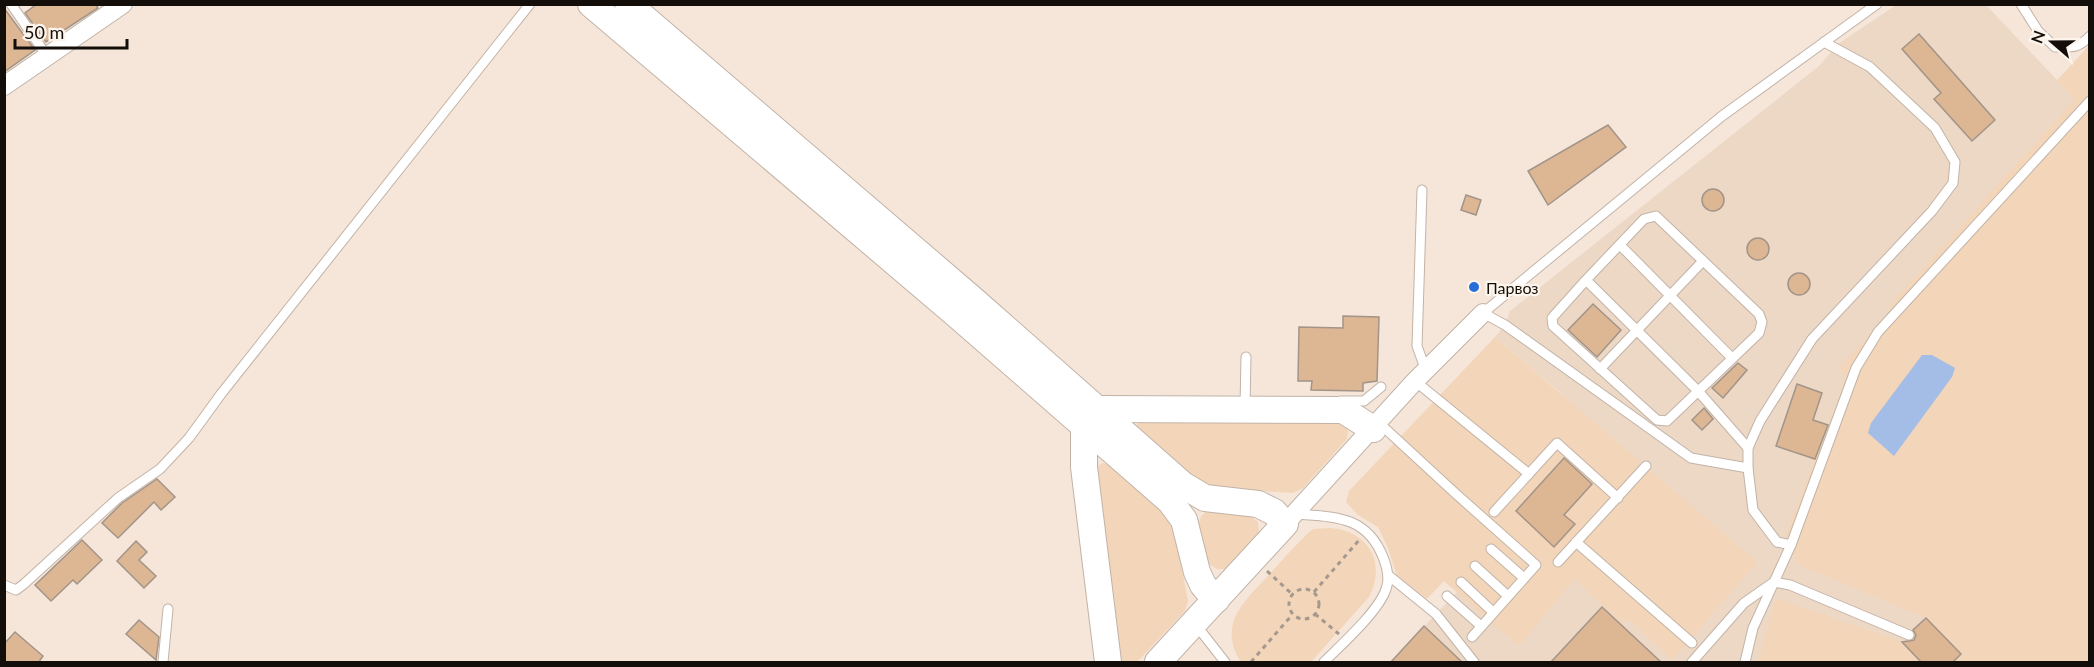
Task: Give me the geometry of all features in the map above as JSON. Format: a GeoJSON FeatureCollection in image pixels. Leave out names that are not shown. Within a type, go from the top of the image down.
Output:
{"type":"FeatureCollection","features":[{"type":"Feature","properties":{"kind":"street"},"geometry":{"type":"LineString","coordinates":[[4,86],[123,4]]}},
{"type":"Feature","properties":{"kind":"street"},"geometry":{"type":"LineString","coordinates":[[591,4],[957,315],[1090,418],[1183,485],[1205,498],[1258,504],[1290,519]]}},
{"type":"Feature","properties":{"kind":"street"},"geometry":{"type":"LineString","coordinates":[[628,4],[962,290],[1090,418],[1170,501],[1184,520],[1197,572],[1203,585],[1216,600]]}},
{"type":"Feature","properties":{"kind":"street"},"geometry":{"type":"LineString","coordinates":[[1158,663],[1421,376],[1483,313]]}},
{"type":"Feature","properties":{"kind":"street"},"geometry":{"type":"LineString","coordinates":[[1090,418],[1257,405],[1343,410],[1376,425]]}},
{"type":"Feature","properties":{"kind":"street"},"geometry":{"type":"LineString","coordinates":[[1090,418],[1084,467],[1108,663]]}},
{"type":"Feature","properties":{"kind":"lane"},"geometry":{"type":"LineString","coordinates":[[11,4],[47,56]]}},
{"type":"Feature","properties":{"kind":"lane"},"geometry":{"type":"LineString","coordinates":[[4,585],[16,590],[24,584],[118,498],[160,469],[189,438],[221,394],[530,4]]}},
{"type":"Feature","properties":{"kind":"lane"},"geometry":{"type":"LineString","coordinates":[[1748,468],[1691,458],[1505,325],[1483,313],[1722,116],[1877,4]]}},
{"type":"Feature","properties":{"kind":"lane"},"geometry":{"type":"LineString","coordinates":[[2021,4],[2038,31],[2055,47],[2082,44],[2090,36]]}},
{"type":"Feature","properties":{"kind":"lane"},"geometry":{"type":"LineString","coordinates":[[1791,545],[1777,542],[1753,510],[1748,448],[1760,421],[1812,339],[1932,211],[1953,183],[1955,162],[1935,128],[1870,67],[1824,42]]}},
{"type":"Feature","properties":{"kind":"lane"},"geometry":{"type":"LineString","coordinates":[[1744,663],[1753,628],[1791,545],[1856,368],[1878,332],[2090,101]]}},
{"type":"Feature","properties":{"kind":"lane"},"geometry":{"type":"LineString","coordinates":[[1422,190],[1417,346],[1421,376],[1529,474]]}},
{"type":"Feature","properties":{"kind":"lane"},"geometry":{"type":"LineString","coordinates":[[1656,216],[1758,314],[1762,322],[1759,333],[1667,421],[1657,420],[1552,326],[1552,318],[1620,244],[1644,219],[1656,216]]}},
{"type":"Feature","properties":{"kind":"lane"},"geometry":{"type":"LineString","coordinates":[[1620,244],[1732,358]]}},
{"type":"Feature","properties":{"kind":"lane"},"geometry":{"type":"LineString","coordinates":[[1600,369],[1638,332],[1703,261]]}},
{"type":"Feature","properties":{"kind":"lane"},"geometry":{"type":"LineString","coordinates":[[1586,280],[1698,391],[1748,448]]}},
{"type":"Feature","properties":{"kind":"lane"},"geometry":{"type":"LineString","coordinates":[[1246,357],[1257,405],[1364,401],[1381,387]]}},
{"type":"Feature","properties":{"kind":"lane"},"geometry":{"type":"LineString","coordinates":[[1376,425],[1536,565],[1472,637]]}},
{"type":"Feature","properties":{"kind":"lane"},"geometry":{"type":"LineString","coordinates":[[1494,512],[1557,443],[1618,498]]}},
{"type":"Feature","properties":{"kind":"lane"},"geometry":{"type":"LineString","coordinates":[[1558,562],[1646,466]]}},
{"type":"Feature","properties":{"kind":"lane"},"geometry":{"type":"LineString","coordinates":[[1290,519],[1326,516],[1348,521],[1367,530],[1377,543],[1386,565],[1387,588],[1376,607],[1324,663]]}},
{"type":"Feature","properties":{"kind":"lane"},"geometry":{"type":"LineString","coordinates":[[1576,542],[1692,643]]}},
{"type":"Feature","properties":{"kind":"lane"},"geometry":{"type":"LineString","coordinates":[[1491,549],[1524,578]]}},
{"type":"Feature","properties":{"kind":"lane"},"geometry":{"type":"LineString","coordinates":[[1475,566],[1508,596]]}},
{"type":"Feature","properties":{"kind":"lane"},"geometry":{"type":"LineString","coordinates":[[1388,575],[1436,614],[1474,663]]}},
{"type":"Feature","properties":{"kind":"lane"},"geometry":{"type":"LineString","coordinates":[[1461,582],[1493,612]]}},
{"type":"Feature","properties":{"kind":"lane"},"geometry":{"type":"LineString","coordinates":[[1692,663],[1744,603],[1774,582],[1791,585],[1909,634]]}},
{"type":"Feature","properties":{"kind":"lane"},"geometry":{"type":"LineString","coordinates":[[1447,596],[1481,626]]}},
{"type":"Feature","properties":{"kind":"lane"},"geometry":{"type":"LineString","coordinates":[[163,663],[168,609]]}},
{"type":"Feature","properties":{"kind":"lane"},"geometry":{"type":"LineString","coordinates":[[1195,622],[1225,663]]}},
{"type":"Feature","properties":{"kind":"path"},"geometry":{"type":"LineString","coordinates":[[1314,592],[1367,530]]}},
{"type":"Feature","properties":{"kind":"path"},"geometry":{"type":"LineString","coordinates":[[1254,558],[1292,594]]}},
{"type":"Feature","properties":{"kind":"path"},"geometry":{"type":"LineString","coordinates":[[1305,588],[1314,592],[1319,605],[1315,614],[1306,619],[1292,615],[1288,604],[1292,594],[1305,588]]}},
{"type":"Feature","properties":{"kind":"path"},"geometry":{"type":"LineString","coordinates":[[1315,614],[1346,639]]}},
{"type":"Feature","properties":{"kind":"path"},"geometry":{"type":"LineString","coordinates":[[1251,663],[1292,615]]}},
{"type":"Feature","properties":{"kind":"shaded area"},"geometry":{"type":"Polygon","coordinates":[[[1896,5],[1986,5],[2057,80],[2089,46],[2089,662],[1390,662],[1480,568],[1562,394],[1495,337],[1505,325],[1510,311],[1819,66],[1838,44],[1896,5]]]}},
{"type":"Feature","properties":{"kind":"shaded area"},"geometry":{"type":"Polygon","coordinates":[[[2089,46],[2089,662],[1952,662],[1961,654],[1926,618],[1799,565],[1785,537],[1847,377],[1839,368],[1890,312],[1890,305],[2075,99],[2057,81],[2089,46]]]}},
{"type":"Feature","properties":{"kind":"shaded area"},"geometry":{"type":"Polygon","coordinates":[[[1495,337],[1757,562],[1673,660],[1627,618],[1622,623],[1574,579],[1519,646],[1444,581],[1427,599],[1397,576],[1378,527],[1358,515],[1346,502],[1349,491],[1495,337]]]}},
{"type":"Feature","properties":{"kind":"shaded area"},"geometry":{"type":"Polygon","coordinates":[[[1140,418],[1343,422],[1348,431],[1347,439],[1303,488],[1293,493],[1211,488],[1193,481],[1136,427],[1140,418]]]}},
{"type":"Feature","properties":{"kind":"shaded area"},"geometry":{"type":"Polygon","coordinates":[[[1103,463],[1113,467],[1173,524],[1188,601],[1185,611],[1137,662],[1119,661],[1094,468],[1103,463]]]}},
{"type":"Feature","properties":{"kind":"shaded area"},"geometry":{"type":"Polygon","coordinates":[[[1206,512],[1247,514],[1258,522],[1259,535],[1228,569],[1217,569],[1206,562],[1199,522],[1206,512]]]}},
{"type":"Feature","properties":{"kind":"shaded area"},"geometry":{"type":"Polygon","coordinates":[[[1313,529],[1343,530],[1354,535],[1364,541],[1370,550],[1375,560],[1376,572],[1369,597],[1311,662],[1241,662],[1234,649],[1232,636],[1233,625],[1243,604],[1307,534],[1313,529]]]}},
{"type":"Feature","properties":{"kind":"shaded area"},"geometry":{"type":"Polygon","coordinates":[[[1776,598],[1902,642],[1922,662],[1758,662],[1776,598]]]}},
{"type":"Feature","properties":{"kind":"water"},"geometry":{"type":"Polygon","coordinates":[[[1922,355],[1932,355],[1955,368],[1952,377],[1894,456],[1868,433],[1871,423],[1922,355]]]}},
{"type":"Feature","properties":{"kind":"building"},"geometry":{"type":"Polygon","coordinates":[[[37,4],[95,4],[98,8],[46,42],[25,13],[37,4]]]}},
{"type":"Feature","properties":{"kind":"building"},"geometry":{"type":"Polygon","coordinates":[[[4,8],[35,50],[4,72],[4,8]]]}},
{"type":"Feature","properties":{"kind":"building"},"geometry":{"type":"Polygon","coordinates":[[[1919,34],[1995,120],[1972,141],[1934,99],[1941,93],[1902,49],[1919,34]]]}},
{"type":"Feature","properties":{"kind":"building"},"geometry":{"type":"Polygon","coordinates":[[[1608,125],[1626,147],[1548,205],[1528,171],[1608,125]]]}},
{"type":"Feature","properties":{"kind":"building"},"geometry":{"type":"Polygon","coordinates":[[[1713,189],[1723,196],[1724,200],[1717,210],[1713,211],[1703,204],[1702,200],[1709,190],[1713,189]]]}},
{"type":"Feature","properties":{"kind":"building"},"geometry":{"type":"Polygon","coordinates":[[[1466,195],[1481,200],[1476,215],[1461,210],[1466,195]]]}},
{"type":"Feature","properties":{"kind":"building"},"geometry":{"type":"Polygon","coordinates":[[[1758,238],[1768,245],[1769,249],[1762,259],[1758,260],[1748,253],[1747,249],[1754,239],[1758,238]]]}},
{"type":"Feature","properties":{"kind":"building"},"geometry":{"type":"Polygon","coordinates":[[[1799,273],[1807,276],[1810,284],[1807,292],[1799,295],[1791,292],[1788,284],[1791,276],[1799,273]]]}},
{"type":"Feature","properties":{"kind":"building"},"geometry":{"type":"Polygon","coordinates":[[[1593,304],[1621,330],[1597,357],[1568,330],[1593,304]]]}},
{"type":"Feature","properties":{"kind":"building"},"geometry":{"type":"Polygon","coordinates":[[[1343,316],[1379,317],[1377,381],[1363,383],[1363,391],[1311,390],[1312,381],[1298,381],[1299,327],[1343,328],[1343,316]]]}},
{"type":"Feature","properties":{"kind":"building"},"geometry":{"type":"Polygon","coordinates":[[[1738,363],[1747,370],[1723,398],[1712,388],[1738,363]]]}},
{"type":"Feature","properties":{"kind":"building"},"geometry":{"type":"Polygon","coordinates":[[[1797,384],[1822,393],[1813,420],[1828,425],[1815,459],[1776,446],[1797,384]]]}},
{"type":"Feature","properties":{"kind":"building"},"geometry":{"type":"Polygon","coordinates":[[[1704,408],[1713,419],[1702,430],[1692,420],[1704,408]]]}},
{"type":"Feature","properties":{"kind":"building"},"geometry":{"type":"Polygon","coordinates":[[[1564,458],[1592,484],[1564,515],[1575,524],[1554,547],[1516,511],[1564,458]]]}},
{"type":"Feature","properties":{"kind":"building"},"geometry":{"type":"Polygon","coordinates":[[[157,479],[175,497],[161,510],[154,502],[118,538],[102,523],[122,503],[157,479]]]}},
{"type":"Feature","properties":{"kind":"building"},"geometry":{"type":"Polygon","coordinates":[[[82,540],[102,560],[77,584],[73,580],[51,601],[35,585],[82,540]]]}},
{"type":"Feature","properties":{"kind":"building"},"geometry":{"type":"Polygon","coordinates":[[[136,541],[147,552],[139,560],[156,576],[144,588],[117,561],[136,541]]]}},
{"type":"Feature","properties":{"kind":"building"},"geometry":{"type":"Polygon","coordinates":[[[1602,607],[1662,663],[1550,663],[1602,607]]]}},
{"type":"Feature","properties":{"kind":"building"},"geometry":{"type":"Polygon","coordinates":[[[1926,618],[1961,654],[1952,663],[1922,663],[1902,642],[1914,640],[1916,635],[1913,630],[1926,618]]]}},
{"type":"Feature","properties":{"kind":"building"},"geometry":{"type":"Polygon","coordinates":[[[139,620],[159,637],[156,660],[126,634],[139,620]]]}},
{"type":"Feature","properties":{"kind":"building"},"geometry":{"type":"Polygon","coordinates":[[[1424,626],[1463,663],[1390,663],[1424,626]]]}},
{"type":"Feature","properties":{"kind":"building"},"geometry":{"type":"Polygon","coordinates":[[[15,632],[43,656],[38,663],[4,663],[4,644],[15,632]]]}},
{"type":"Feature","properties":{"kind":"place","name":"Парвоз"},"geometry":{"type":"Point","coordinates":[1474,287]}}]}
